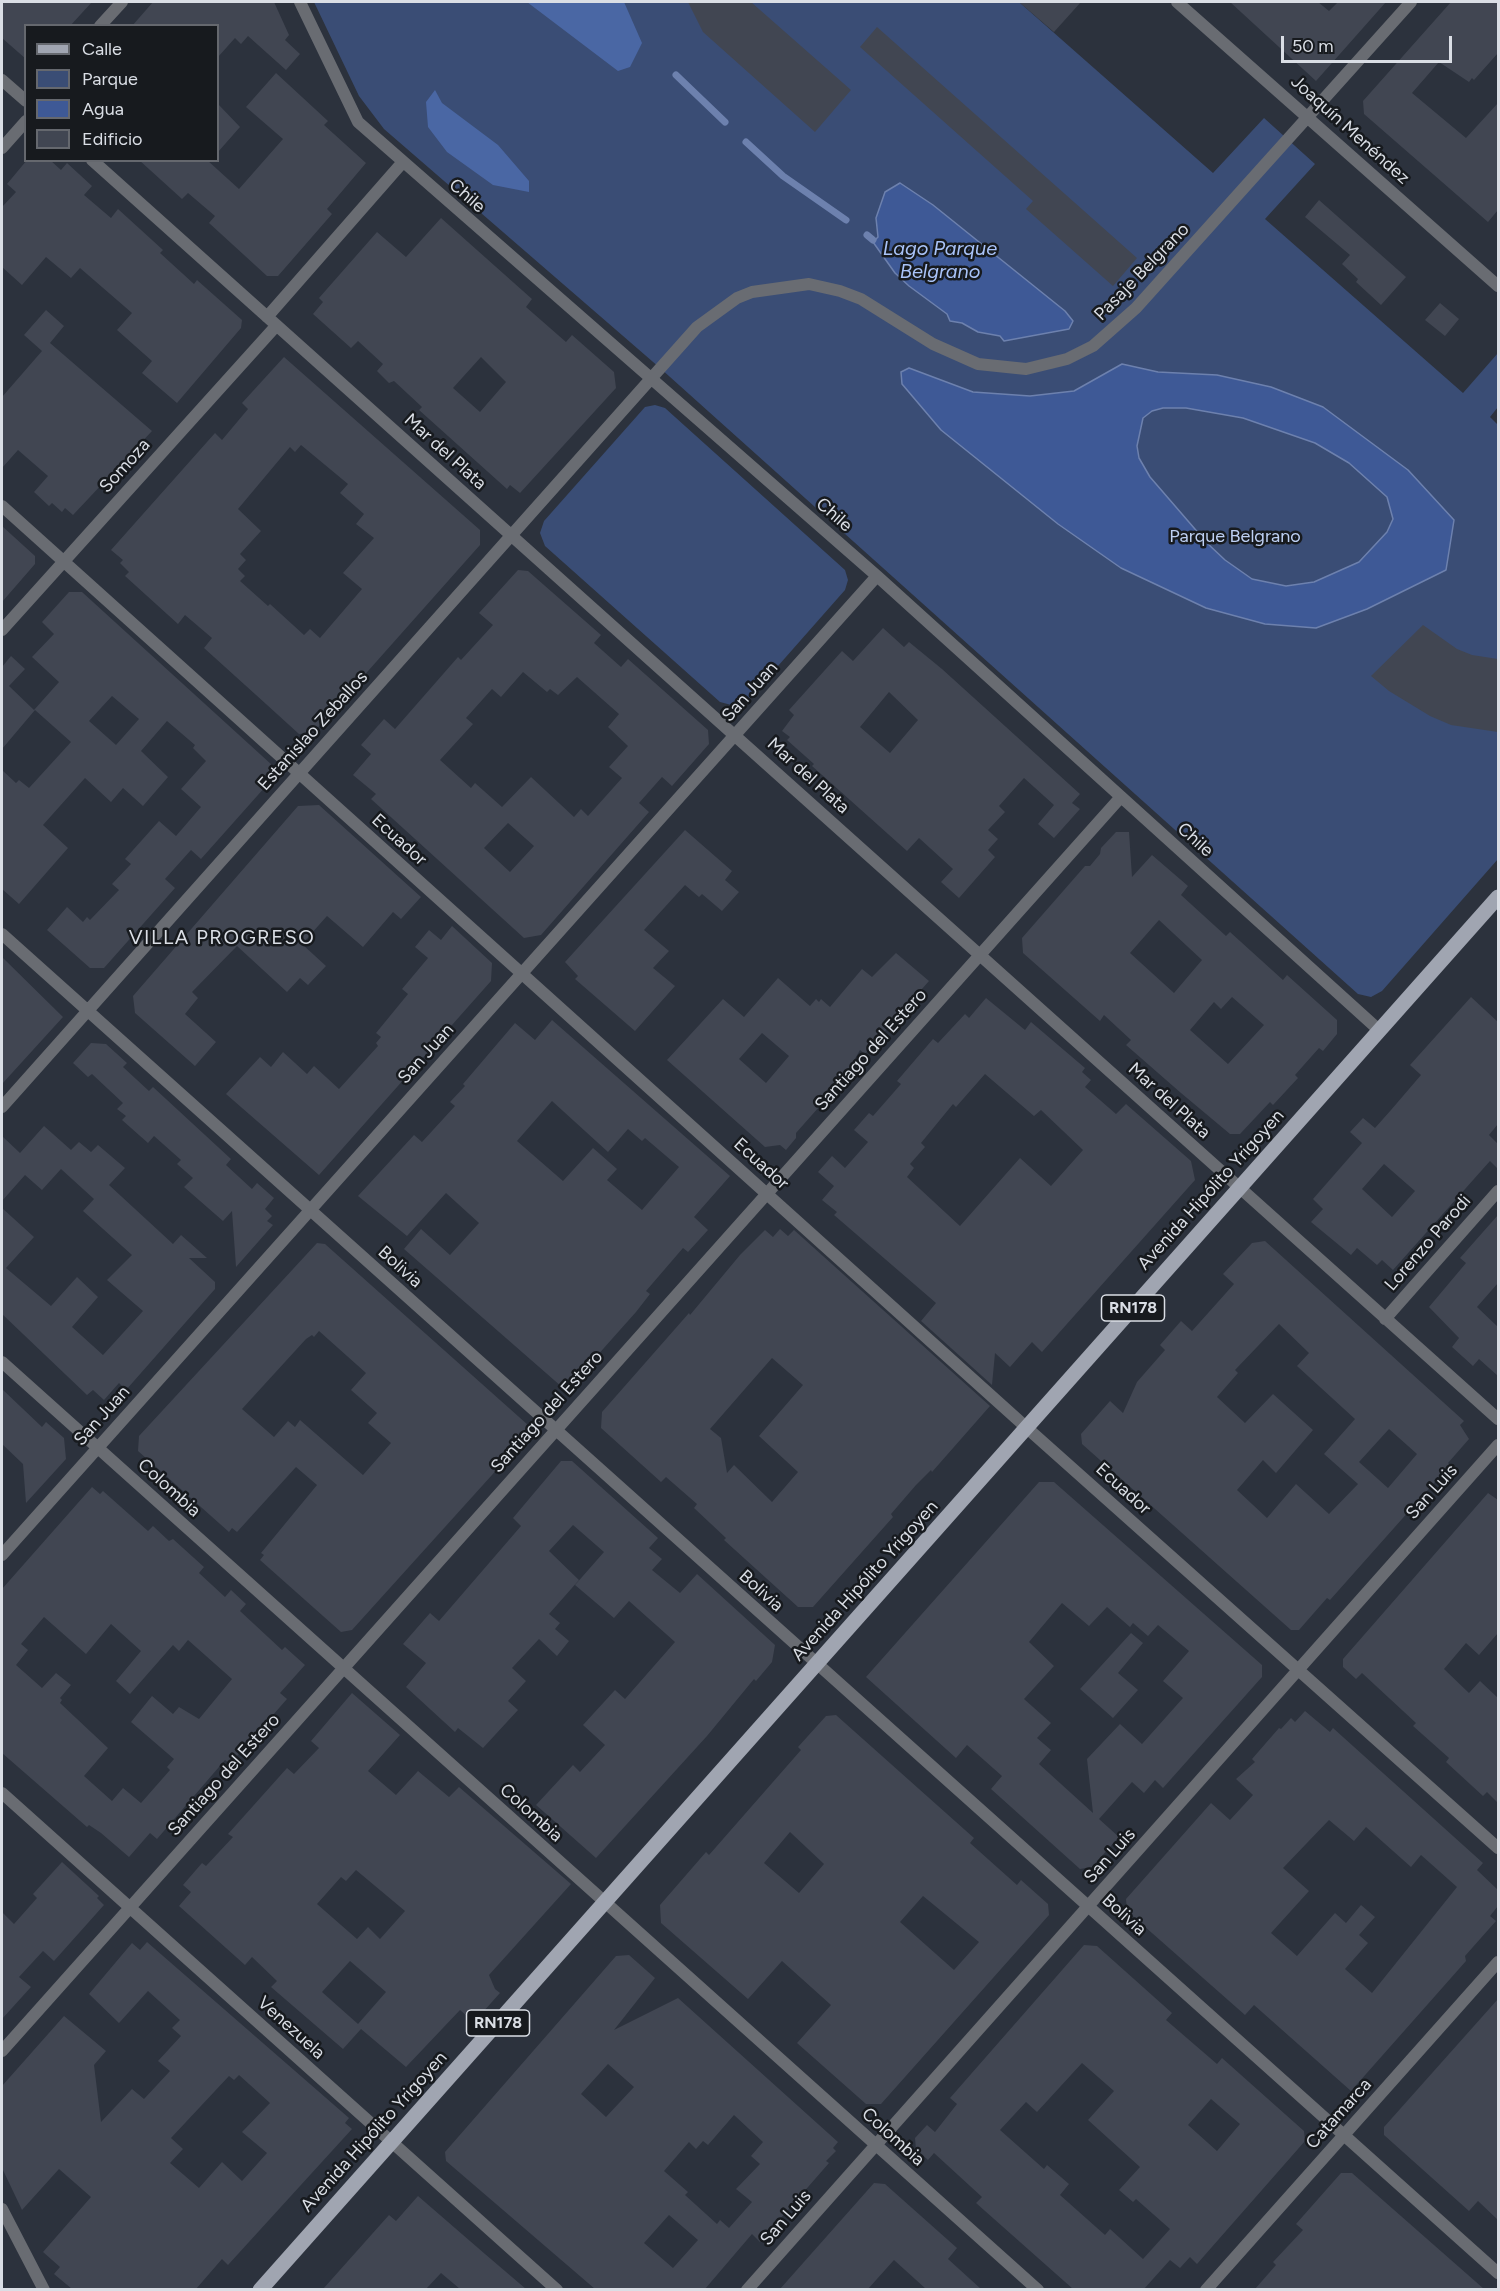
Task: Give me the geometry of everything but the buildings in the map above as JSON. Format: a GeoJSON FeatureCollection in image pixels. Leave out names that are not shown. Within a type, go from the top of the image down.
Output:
{"type":"FeatureCollection","features":[{"type":"Feature","properties":{"kind":"main road","name":"Avenida Hipólito Yrigoyen"},"geometry":{"type":"LineString","coordinates":[[260,2289],[1498,897]]}},
{"type":"Feature","properties":{"kind":"street"},"geometry":{"type":"LineString","coordinates":[[102,24],[122,2]]}},
{"type":"Feature","properties":{"kind":"street","name":"Chile"},"geometry":{"type":"LineString","coordinates":[[300,2],[358,122],[402,163],[877,576],[1380,1031]]}},
{"type":"Feature","properties":{"kind":"street","name":"Joaquín Menéndez"},"geometry":{"type":"LineString","coordinates":[[1178,2],[1498,286]]}},
{"type":"Feature","properties":{"kind":"street"},"geometry":{"type":"LineString","coordinates":[[1308,116],[1411,2]]}},
{"type":"Feature","properties":{"kind":"street"},"geometry":{"type":"LineString","coordinates":[[2,80],[24,99]]}},
{"type":"Feature","properties":{"kind":"street","name":"Pasaje Belgrano"},"geometry":{"type":"LineString","coordinates":[[651,379],[697,327],[737,298],[777,287],[809,284],[840,291],[861,299],[933,344],[978,364],[1026,369],[1067,359],[1094,346],[1136,308],[1308,116]]}},
{"type":"Feature","properties":{"kind":"street"},"geometry":{"type":"LineString","coordinates":[[2,148],[24,123]]}},
{"type":"Feature","properties":{"kind":"street","name":"Mar del Plata"},"geometry":{"type":"LineString","coordinates":[[94,162],[1498,1419]]}},
{"type":"Feature","properties":{"kind":"street","name":"Somoza"},"geometry":{"type":"LineString","coordinates":[[2,630],[271,322],[402,163]]}},
{"type":"Feature","properties":{"kind":"street","name":"Estanislao Zeballos"},"geometry":{"type":"LineString","coordinates":[[2,1107],[651,379]]}},
{"type":"Feature","properties":{"kind":"street","name":"Ecuador"},"geometry":{"type":"LineString","coordinates":[[2,506],[1027,1428],[1498,1848]]}},
{"type":"Feature","properties":{"kind":"street","name":"San Juan"},"geometry":{"type":"LineString","coordinates":[[2,1555],[877,576]]}},
{"type":"Feature","properties":{"kind":"street","name":"Santiago del Estero"},"geometry":{"type":"LineString","coordinates":[[2,2051],[1120,798]]}},
{"type":"Feature","properties":{"kind":"street","name":"Bolivia"},"geometry":{"type":"LineString","coordinates":[[2,934],[554,1431],[1498,2273]]}},
{"type":"Feature","properties":{"kind":"street","name":"Lorenzo Parodi"},"geometry":{"type":"LineString","coordinates":[[1385,1319],[1498,1191]]}},
{"type":"Feature","properties":{"kind":"street","name":"Colombia"},"geometry":{"type":"LineString","coordinates":[[2,1362],[604,1904],[1038,2289]]}},
{"type":"Feature","properties":{"kind":"street","name":"San Luis"},"geometry":{"type":"LineString","coordinates":[[747,2289],[1498,1445]]}},
{"type":"Feature","properties":{"kind":"street","name":"Venezuela"},"geometry":{"type":"LineString","coordinates":[[2,1793],[557,2289]]}},
{"type":"Feature","properties":{"kind":"street","name":"Catamarca"},"geometry":{"type":"LineString","coordinates":[[1206,2289],[1498,1962]]}},
{"type":"Feature","properties":{"kind":"street"},"geometry":{"type":"LineString","coordinates":[[2,2209],[44,2289]]}},
{"type":"Feature","properties":{"kind":"green space","name":"Parque Belgrano"},"geometry":{"type":"Polygon","coordinates":[[[314,2],[1019,2],[1213,173],[1264,118],[1315,164],[1265,219],[1463,393],[1498,353],[1498,407],[1490,417],[1498,425],[1498,859],[1382,991],[1371,997],[1358,994],[660,368],[384,129],[359,96],[314,2]]]}},
{"type":"Feature","properties":{"kind":"green space"},"geometry":{"type":"Polygon","coordinates":[[[655,405],[665,408],[845,570],[848,580],[845,590],[748,700],[735,706],[720,702],[545,546],[540,533],[544,521],[645,407],[655,405]]]}},
{"type":"Feature","properties":{"kind":"shaded area"},"geometry":{"type":"Polygon","coordinates":[[[527,2],[624,2],[642,43],[630,67],[618,71],[527,2]]]}},
{"type":"Feature","properties":{"kind":"shaded area"},"geometry":{"type":"Polygon","coordinates":[[[435,90],[442,103],[498,145],[529,181],[529,192],[493,185],[447,152],[428,127],[426,102],[435,90]]]}},
{"type":"Feature","properties":{"kind":"water","name":"Lago Parque Belgrano"},"geometry":{"type":"Polygon","coordinates":[[[900,183],[933,205],[1065,311],[1073,321],[1069,329],[1004,341],[1000,336],[978,332],[962,323],[950,321],[947,314],[909,286],[895,273],[873,242],[878,237],[876,218],[885,192],[900,183]]]}},
{"type":"Feature","properties":{"kind":"water"},"geometry":{"type":"Polygon","coordinates":[[[1122,364],[1158,372],[1217,375],[1271,387],[1323,407],[1408,470],[1454,520],[1446,570],[1367,609],[1316,628],[1265,624],[1206,608],[1121,568],[1058,524],[941,430],[902,384],[901,372],[909,368],[973,392],[1030,396],[1074,391],[1122,364]],[[1163,408],[1152,411],[1143,418],[1137,446],[1139,458],[1150,477],[1207,543],[1225,560],[1252,579],[1286,586],[1314,582],[1359,562],[1387,532],[1393,519],[1387,497],[1349,463],[1315,443],[1243,418],[1186,408],[1163,408]]]}},
{"type":"Feature","properties":{"kind":"waterway"},"geometry":{"type":"LineString","coordinates":[[676,75],[725,122]]}},
{"type":"Feature","properties":{"kind":"waterway"},"geometry":{"type":"LineString","coordinates":[[746,142],[783,176],[846,220]]}},
{"type":"Feature","properties":{"kind":"waterway"},"geometry":{"type":"LineString","coordinates":[[867,235],[873,240]]}},
{"type":"Feature","properties":{"kind":"district","name":"VILLA PROGRESO"},"geometry":{"type":"Point","coordinates":[222,938]}}]}
